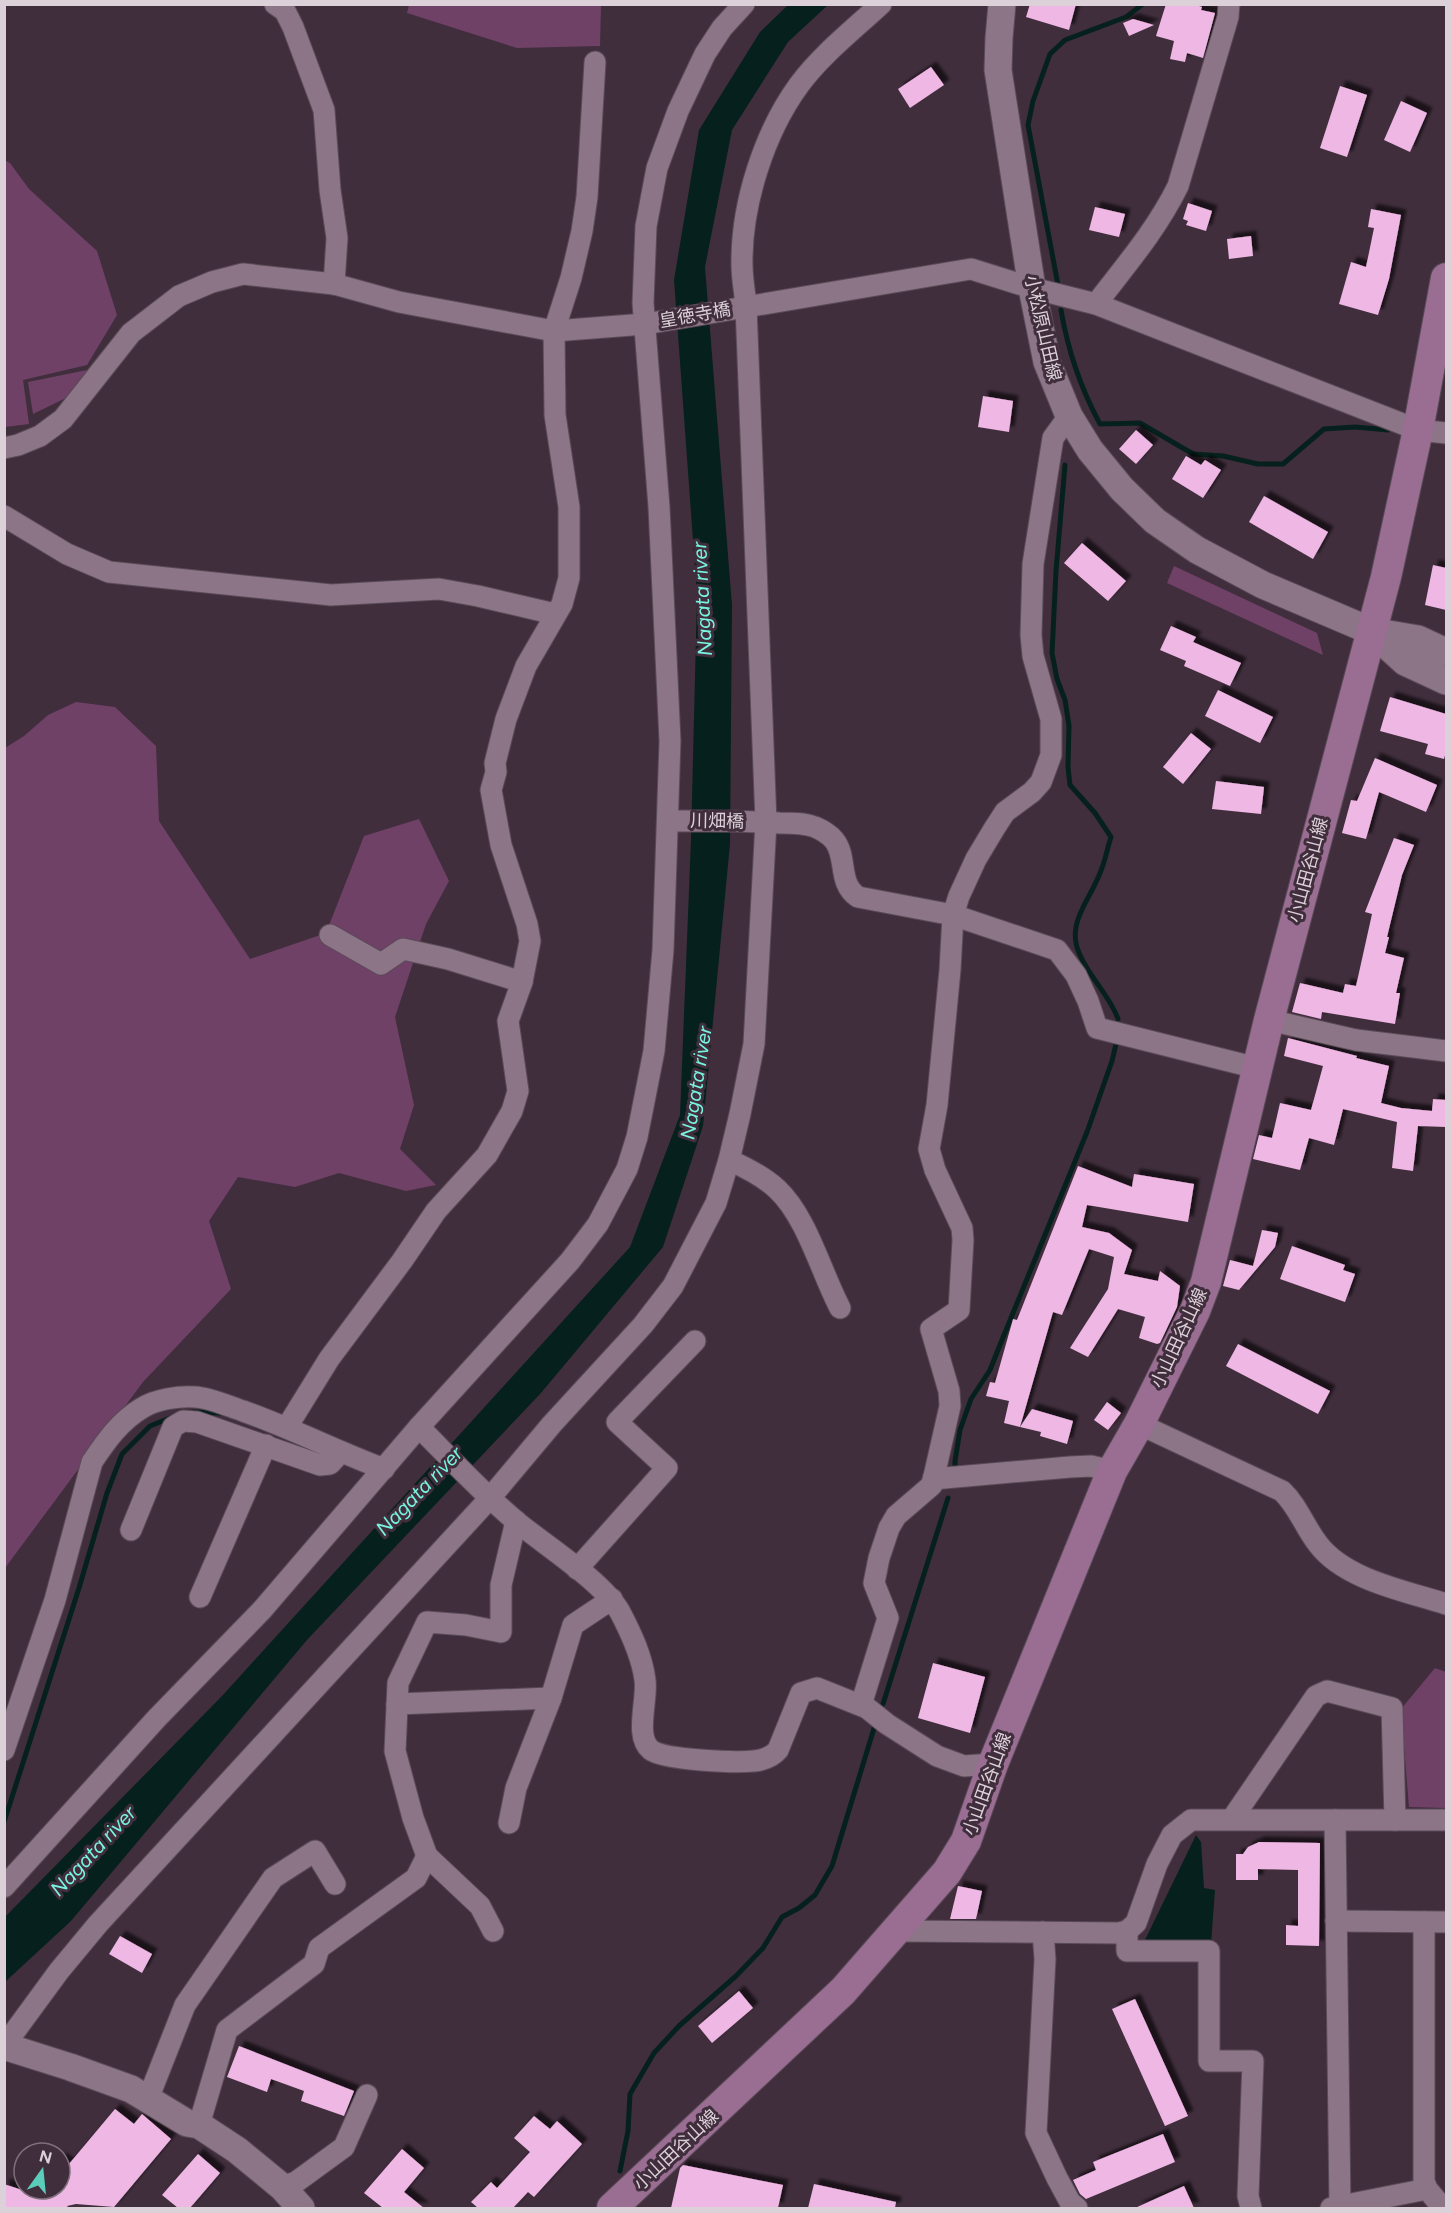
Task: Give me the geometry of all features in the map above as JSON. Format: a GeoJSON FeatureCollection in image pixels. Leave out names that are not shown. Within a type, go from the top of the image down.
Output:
{"type":"FeatureCollection","features":[{"type":"Feature","properties":{"kind":"main road","name":"小山田谷山線"},"geometry":{"type":"LineString","coordinates":[[612,2208],[843,1991],[947,1872],[966,1841],[993,1764],[1112,1471],[1139,1424],[1195,1311],[1206,1282],[1269,1020],[1371,632],[1432,432],[1446,278]]}},
{"type":"Feature","properties":{"kind":"street"},"geometry":{"type":"LineString","coordinates":[[275,4],[285,11],[293,27],[324,110],[330,190],[337,238],[334,284]]}},
{"type":"Feature","properties":{"kind":"street"},"geometry":{"type":"LineString","coordinates":[[4,1887],[157,1718],[262,1610],[419,1427],[570,1261],[598,1224],[627,1169],[638,1137],[654,1051],[663,950],[670,741],[660,518],[643,303],[646,226],[657,168],[678,111],[705,54],[722,28],[744,4]]}},
{"type":"Feature","properties":{"kind":"street"},"geometry":{"type":"LineString","coordinates":[[301,2208],[282,2187],[237,2150],[199,2126],[188,2123],[131,2089],[4,2046],[59,1971],[98,1924],[490,1498],[552,1424],[643,1325],[673,1286],[716,1203],[729,1160],[754,1044],[766,822],[746,306],[742,266],[744,235],[754,178],[763,150],[799,84],[881,4]]}},
{"type":"Feature","properties":{"kind":"street","name":"小松原山田線"},"geometry":{"type":"LineString","coordinates":[[1002,4],[998,70],[1032,288],[1047,362],[1069,416],[1096,458],[1122,489],[1155,521],[1197,550],[1263,585],[1371,632]]}},
{"type":"Feature","properties":{"kind":"street"},"geometry":{"type":"LineString","coordinates":[[1096,304],[1156,226],[1178,186],[1225,28],[1229,4]]}},
{"type":"Feature","properties":{"kind":"street"},"geometry":{"type":"LineString","coordinates":[[287,1427],[329,1359],[436,1211],[487,1155],[512,1111],[518,1091],[508,1020],[522,982],[530,941],[501,845],[491,790],[506,719],[526,666],[562,604],[568,578],[569,507],[555,415],[554,331],[571,278],[582,231],[587,197],[595,62]]}},
{"type":"Feature","properties":{"kind":"street","name":"皇徳寺橋"},"geometry":{"type":"LineString","coordinates":[[4,448],[40,436],[63,419],[132,333],[179,296],[212,282],[243,274],[334,284],[399,302],[554,331],[645,324],[971,269],[1032,288],[1096,304],[1432,432]]}},
{"type":"Feature","properties":{"kind":"street"},"geometry":{"type":"LineString","coordinates":[[861,1705],[888,1618],[874,1583],[882,1548],[896,1516],[932,1485],[950,1406],[949,1391],[931,1329],[959,1310],[963,1240],[962,1228],[935,1170],[929,1149],[937,1105],[953,915],[958,896],[994,829],[1005,812],[1032,792],[1041,782],[1051,755],[1051,719],[1033,656],[1031,635],[1033,564],[1053,438],[1069,416]]}},
{"type":"Feature","properties":{"kind":"street"},"geometry":{"type":"LineString","coordinates":[[4,516],[67,554],[109,572],[332,595],[439,590],[478,596],[555,614]]}},
{"type":"Feature","properties":{"kind":"street"},"geometry":{"type":"LineString","coordinates":[[1371,632],[1418,639],[1446,652]]}},
{"type":"Feature","properties":{"kind":"street"},"geometry":{"type":"LineString","coordinates":[[1371,632],[1405,662],[1446,681]]}},
{"type":"Feature","properties":{"kind":"street","name":"川畑橋"},"geometry":{"type":"LineString","coordinates":[[668,821],[766,822],[805,824],[818,828],[829,834],[836,842],[847,885],[850,892],[858,897],[953,915],[1057,950],[1076,975],[1088,1000],[1097,1028],[1257,1068]]}},
{"type":"Feature","properties":{"kind":"street"},"geometry":{"type":"LineString","coordinates":[[330,935],[381,964],[403,950],[447,959],[522,982]]}},
{"type":"Feature","properties":{"kind":"street"},"geometry":{"type":"LineString","coordinates":[[1269,1020],[1356,1040],[1446,1051]]}},
{"type":"Feature","properties":{"kind":"street"},"geometry":{"type":"LineString","coordinates":[[729,1160],[752,1170],[778,1190],[805,1230],[840,1308]]}},
{"type":"Feature","properties":{"kind":"street"},"geometry":{"type":"LineString","coordinates":[[577,1569],[668,1468],[617,1422],[694,1341]]}},
{"type":"Feature","properties":{"kind":"street"},"geometry":{"type":"LineString","coordinates":[[4,1750],[55,1600],[85,1481],[92,1462],[123,1422],[144,1407],[174,1397],[196,1397],[223,1404],[287,1427],[341,1452],[384,1468]]}},
{"type":"Feature","properties":{"kind":"street"},"geometry":{"type":"LineString","coordinates":[[131,1530],[173,1427],[183,1421],[197,1422],[266,1444],[320,1465],[330,1464],[341,1452]]}},
{"type":"Feature","properties":{"kind":"street"},"geometry":{"type":"LineString","coordinates":[[1139,1424],[1282,1491],[1294,1502],[1318,1544],[1343,1566],[1359,1575],[1446,1604]]}},
{"type":"Feature","properties":{"kind":"street"},"geometry":{"type":"LineString","coordinates":[[419,1427],[490,1498],[612,1599],[636,1645],[646,1681],[643,1735],[646,1745],[653,1751],[669,1757],[753,1761],[772,1756],[778,1749],[801,1693],[817,1688],[861,1705],[937,1756],[964,1766],[993,1764]]}},
{"type":"Feature","properties":{"kind":"street"},"geometry":{"type":"LineString","coordinates":[[200,1597],[266,1444]]}},
{"type":"Feature","properties":{"kind":"street"},"geometry":{"type":"LineString","coordinates":[[933,1479],[1091,1466],[1112,1471]]}},
{"type":"Feature","properties":{"kind":"street"},"geometry":{"type":"LineString","coordinates":[[493,1931],[480,1906],[427,1856],[413,1818],[395,1751],[398,1683],[427,1622],[466,1625],[501,1632],[501,1585],[516,1521]]}},
{"type":"Feature","properties":{"kind":"street"},"geometry":{"type":"LineString","coordinates":[[509,1823],[516,1788],[551,1698],[573,1625],[612,1599]]}},
{"type":"Feature","properties":{"kind":"street"},"geometry":{"type":"LineString","coordinates":[[1232,1819],[1316,1696],[1327,1691],[1392,1708],[1395,1820]]}},
{"type":"Feature","properties":{"kind":"street"},"geometry":{"type":"LineString","coordinates":[[397,1704],[551,1698]]}},
{"type":"Feature","properties":{"kind":"street"},"geometry":{"type":"LineString","coordinates":[[896,1931],[1119,1933],[1126,1931],[1136,1923],[1157,1864],[1172,1835],[1191,1820],[1446,1820]]}},
{"type":"Feature","properties":{"kind":"street"},"geometry":{"type":"LineString","coordinates":[[1335,1820],[1337,2208],[1424,2196],[1443,2208]]}},
{"type":"Feature","properties":{"kind":"street"},"geometry":{"type":"LineString","coordinates":[[148,2099],[185,2005],[273,1878],[315,1851],[335,1884]]}},
{"type":"Feature","properties":{"kind":"street"},"geometry":{"type":"LineString","coordinates":[[199,2126],[227,2030],[314,1964],[319,1948],[416,1878],[427,1856]]}},
{"type":"Feature","properties":{"kind":"street"},"geometry":{"type":"LineString","coordinates":[[1336,1921],[1446,1922]]}},
{"type":"Feature","properties":{"kind":"street"},"geometry":{"type":"LineString","coordinates":[[1424,1922],[1424,2196]]}},
{"type":"Feature","properties":{"kind":"street"},"geometry":{"type":"LineString","coordinates":[[1126,1931],[1127,1951],[1209,1951],[1209,2061],[1253,2061],[1248,2196],[1251,2208]]}},
{"type":"Feature","properties":{"kind":"street"},"geometry":{"type":"LineString","coordinates":[[1043,1932],[1045,1959],[1036,2133],[1070,2202],[1077,2208]]}},
{"type":"Feature","properties":{"kind":"street"},"geometry":{"type":"LineString","coordinates":[[282,2187],[296,2182],[344,2147],[367,2095]]}},
{"type":"Feature","properties":{"kind":"shaded area"},"geometry":{"type":"Polygon","coordinates":[[[409,5],[601,5],[600,46],[517,48],[407,13],[409,5]]]}},
{"type":"Feature","properties":{"kind":"shaded area"},"geometry":{"type":"Polygon","coordinates":[[[4,160],[10,163],[29,189],[97,251],[117,315],[87,365],[23,380],[29,424],[5,427],[4,160]]]}},
{"type":"Feature","properties":{"kind":"shaded area"},"geometry":{"type":"Polygon","coordinates":[[[87,370],[70,396],[33,414],[28,382],[87,370]]]}},
{"type":"Feature","properties":{"kind":"shaded area"},"geometry":{"type":"Polygon","coordinates":[[[1174,566],[1317,633],[1323,655],[1167,583],[1174,566]]]}},
{"type":"Feature","properties":{"kind":"shaded area"},"geometry":{"type":"Polygon","coordinates":[[[76,702],[115,707],[156,746],[159,821],[250,959],[326,933],[364,836],[419,819],[449,881],[426,924],[395,1017],[414,1105],[400,1149],[436,1185],[406,1191],[339,1173],[295,1187],[238,1177],[209,1221],[231,1289],[143,1382],[5,1568],[5,748],[24,736],[48,715],[76,702]]]}},
{"type":"Feature","properties":{"kind":"shaded area"},"geometry":{"type":"Polygon","coordinates":[[[1435,1668],[1446,1672],[1446,1808],[1409,1807],[1401,1709],[1435,1668]]]}},
{"type":"Feature","properties":{"kind":"water","name":"Nagata river"},"geometry":{"type":"Polygon","coordinates":[[[788,5],[828,5],[788,42],[732,130],[705,267],[732,605],[730,844],[703,1126],[663,1247],[541,1393],[307,1640],[71,1921],[5,1982],[5,1917],[222,1696],[630,1247],[680,1115],[691,839],[697,595],[674,280],[699,130],[760,32],[788,5]]]}},
{"type":"Feature","properties":{"kind":"water"},"geometry":{"type":"Polygon","coordinates":[[[1196,1835],[1201,1842],[1204,1888],[1215,1890],[1211,1944],[1143,1944],[1196,1835]]]}},
{"type":"Feature","properties":{"kind":"building"},"geometry":{"type":"Polygon","coordinates":[[[1030,4],[1076,4],[1069,30],[1026,17],[1030,4]]]}},
{"type":"Feature","properties":{"kind":"building"},"geometry":{"type":"Polygon","coordinates":[[[1166,4],[1193,4],[1202,7],[1201,10],[1215,13],[1203,58],[1187,53],[1185,62],[1170,59],[1174,41],[1156,36],[1166,4]]]}},
{"type":"Feature","properties":{"kind":"building"},"geometry":{"type":"Polygon","coordinates":[[[1133,19],[1154,25],[1129,36],[1123,23],[1133,19]]]}},
{"type":"Feature","properties":{"kind":"building"},"geometry":{"type":"Polygon","coordinates":[[[931,67],[944,85],[910,108],[898,89],[931,67]]]}},
{"type":"Feature","properties":{"kind":"building"},"geometry":{"type":"Polygon","coordinates":[[[1340,86],[1367,95],[1347,157],[1320,148],[1340,86]]]}},
{"type":"Feature","properties":{"kind":"building"},"geometry":{"type":"Polygon","coordinates":[[[1401,101],[1427,113],[1410,152],[1384,140],[1401,101]]]}},
{"type":"Feature","properties":{"kind":"building"},"geometry":{"type":"Polygon","coordinates":[[[1188,203],[1212,211],[1206,231],[1186,225],[1188,221],[1183,219],[1188,203]]]}},
{"type":"Feature","properties":{"kind":"building"},"geometry":{"type":"Polygon","coordinates":[[[1095,207],[1125,214],[1119,237],[1089,230],[1095,207]]]}},
{"type":"Feature","properties":{"kind":"building"},"geometry":{"type":"Polygon","coordinates":[[[1371,209],[1401,215],[1389,279],[1378,315],[1339,304],[1351,262],[1366,267],[1374,228],[1368,227],[1371,209]]]}},
{"type":"Feature","properties":{"kind":"building"},"geometry":{"type":"Polygon","coordinates":[[[1251,236],[1253,256],[1229,259],[1227,239],[1251,236]]]}},
{"type":"Feature","properties":{"kind":"building"},"geometry":{"type":"Polygon","coordinates":[[[983,396],[1013,401],[1009,432],[978,427],[983,396]]]}},
{"type":"Feature","properties":{"kind":"building"},"geometry":{"type":"Polygon","coordinates":[[[1136,430],[1153,445],[1136,464],[1119,449],[1136,430]]]}},
{"type":"Feature","properties":{"kind":"building"},"geometry":{"type":"Polygon","coordinates":[[[1186,456],[1201,465],[1205,460],[1221,470],[1203,498],[1172,479],[1186,456]]]}},
{"type":"Feature","properties":{"kind":"building"},"geometry":{"type":"Polygon","coordinates":[[[1264,496],[1328,532],[1313,559],[1249,522],[1264,496]]]}},
{"type":"Feature","properties":{"kind":"building"},"geometry":{"type":"Polygon","coordinates":[[[1082,543],[1126,581],[1108,601],[1064,563],[1082,543]]]}},
{"type":"Feature","properties":{"kind":"building"},"geometry":{"type":"Polygon","coordinates":[[[1433,565],[1446,568],[1446,610],[1425,605],[1433,565]]]}},
{"type":"Feature","properties":{"kind":"building"},"geometry":{"type":"Polygon","coordinates":[[[1171,626],[1196,637],[1193,642],[1241,663],[1230,686],[1184,666],[1186,661],[1160,650],[1171,626]]]}},
{"type":"Feature","properties":{"kind":"building"},"geometry":{"type":"Polygon","coordinates":[[[1218,690],[1273,717],[1260,743],[1205,716],[1218,690]]]}},
{"type":"Feature","properties":{"kind":"building"},"geometry":{"type":"Polygon","coordinates":[[[1390,697],[1446,714],[1444,759],[1425,754],[1428,744],[1380,731],[1390,697]]]}},
{"type":"Feature","properties":{"kind":"building"},"geometry":{"type":"Polygon","coordinates":[[[1191,733],[1211,749],[1183,784],[1163,767],[1191,733]]]}},
{"type":"Feature","properties":{"kind":"building"},"geometry":{"type":"Polygon","coordinates":[[[1375,758],[1437,785],[1426,812],[1379,792],[1366,839],[1342,833],[1351,800],[1357,801],[1375,758]]]}},
{"type":"Feature","properties":{"kind":"building"},"geometry":{"type":"Polygon","coordinates":[[[1216,781],[1264,787],[1261,814],[1212,809],[1216,781]]]}},
{"type":"Feature","properties":{"kind":"building"},"geometry":{"type":"Polygon","coordinates":[[[1394,838],[1414,845],[1402,875],[1385,953],[1404,958],[1396,993],[1400,993],[1395,1024],[1322,1012],[1321,1019],[1292,1012],[1300,983],[1343,993],[1345,984],[1356,986],[1372,914],[1365,912],[1394,838]]]}},
{"type":"Feature","properties":{"kind":"building"},"geometry":{"type":"Polygon","coordinates":[[[1288,1038],[1389,1066],[1381,1103],[1401,1108],[1432,1111],[1433,1099],[1446,1100],[1446,1127],[1418,1126],[1413,1171],[1392,1168],[1397,1122],[1343,1109],[1334,1145],[1309,1138],[1300,1170],[1253,1159],[1259,1135],[1272,1138],[1280,1103],[1311,1110],[1323,1066],[1284,1056],[1288,1038]]]}},
{"type":"Feature","properties":{"kind":"building"},"geometry":{"type":"Polygon","coordinates":[[[1078,1166],[1132,1187],[1134,1174],[1194,1184],[1188,1222],[1087,1205],[1082,1227],[1109,1233],[1132,1250],[1124,1274],[1158,1281],[1160,1271],[1180,1286],[1177,1307],[1160,1343],[1139,1338],[1145,1317],[1118,1309],[1088,1357],[1070,1348],[1108,1289],[1114,1257],[1089,1249],[1062,1315],[1053,1312],[1020,1427],[1004,1423],[1009,1401],[986,1396],[990,1382],[995,1383],[1013,1319],[1017,1320],[1078,1166]]]}},
{"type":"Feature","properties":{"kind":"building"},"geometry":{"type":"Polygon","coordinates":[[[1262,1230],[1278,1233],[1275,1247],[1239,1290],[1223,1286],[1230,1260],[1253,1266],[1262,1230]]]}},
{"type":"Feature","properties":{"kind":"building"},"geometry":{"type":"Polygon","coordinates":[[[1292,1246],[1345,1265],[1343,1270],[1355,1274],[1345,1302],[1280,1279],[1292,1246]]]}},
{"type":"Feature","properties":{"kind":"building"},"geometry":{"type":"Polygon","coordinates":[[[1238,1344],[1330,1391],[1318,1414],[1226,1366],[1238,1344]]]}},
{"type":"Feature","properties":{"kind":"building"},"geometry":{"type":"Polygon","coordinates":[[[1107,1402],[1121,1413],[1108,1430],[1094,1420],[1107,1402]]]}},
{"type":"Feature","properties":{"kind":"building"},"geometry":{"type":"Polygon","coordinates":[[[1032,1409],[1073,1421],[1067,1444],[1040,1436],[1041,1432],[1020,1427],[1032,1409]]]}},
{"type":"Feature","properties":{"kind":"building"},"geometry":{"type":"Polygon","coordinates":[[[933,1663],[985,1677],[970,1733],[918,1718],[933,1663]]]}},
{"type":"Feature","properties":{"kind":"building"},"geometry":{"type":"Polygon","coordinates":[[[1259,1842],[1320,1843],[1319,1946],[1286,1945],[1286,1925],[1298,1926],[1298,1870],[1258,1869],[1258,1880],[1236,1880],[1236,1854],[1243,1854],[1248,1847],[1259,1842]]]}},
{"type":"Feature","properties":{"kind":"building"},"geometry":{"type":"Polygon","coordinates":[[[958,1886],[982,1891],[976,1919],[950,1919],[958,1886]]]}},
{"type":"Feature","properties":{"kind":"building"},"geometry":{"type":"Polygon","coordinates":[[[120,1936],[152,1954],[142,1973],[109,1954],[120,1936]]]}},
{"type":"Feature","properties":{"kind":"building"},"geometry":{"type":"Polygon","coordinates":[[[739,1991],[753,2008],[712,2043],[698,2026],[739,1991]]]}},
{"type":"Feature","properties":{"kind":"building"},"geometry":{"type":"Polygon","coordinates":[[[1135,1999],[1188,2116],[1165,2126],[1112,2009],[1135,1999]]]}},
{"type":"Feature","properties":{"kind":"building"},"geometry":{"type":"Polygon","coordinates":[[[239,2046],[354,2091],[344,2116],[301,2101],[304,2091],[271,2079],[267,2092],[227,2077],[239,2046]]]}},
{"type":"Feature","properties":{"kind":"building"},"geometry":{"type":"Polygon","coordinates":[[[115,2109],[134,2124],[142,2114],[171,2139],[114,2207],[76,2204],[67,2206],[69,2208],[4,2208],[4,2184],[12,2187],[12,2201],[72,2201],[72,2160],[115,2109]]]}},
{"type":"Feature","properties":{"kind":"building"},"geometry":{"type":"Polygon","coordinates":[[[534,2116],[550,2129],[557,2121],[582,2144],[534,2197],[528,2192],[513,2208],[478,2208],[471,2202],[491,2182],[497,2188],[530,2152],[514,2138],[534,2116]]]}},
{"type":"Feature","properties":{"kind":"building"},"geometry":{"type":"Polygon","coordinates":[[[1163,2134],[1175,2162],[1086,2199],[1080,2194],[1073,2180],[1096,2170],[1093,2162],[1163,2134]]]}},
{"type":"Feature","properties":{"kind":"building"},"geometry":{"type":"Polygon","coordinates":[[[402,2149],[424,2168],[404,2192],[424,2208],[383,2208],[364,2193],[402,2149]]]}},
{"type":"Feature","properties":{"kind":"building"},"geometry":{"type":"Polygon","coordinates":[[[198,2154],[220,2173],[190,2208],[178,2208],[162,2195],[198,2154]]]}},
{"type":"Feature","properties":{"kind":"building"},"geometry":{"type":"Polygon","coordinates":[[[683,2165],[783,2185],[778,2208],[671,2208],[680,2168],[683,2165]]]}},
{"type":"Feature","properties":{"kind":"building"},"geometry":{"type":"Polygon","coordinates":[[[814,2184],[896,2202],[895,2208],[808,2208],[814,2184]]]}},
{"type":"Feature","properties":{"kind":"building"},"geometry":{"type":"Polygon","coordinates":[[[1184,2186],[1194,2208],[1135,2208],[1184,2186]]]}},
{"type":"Feature","properties":{"kind":"waterway"},"geometry":{"type":"LineString","coordinates":[[1058,285],[1028,125],[1033,101],[1050,54],[1065,40],[1126,17],[1143,4]]}},
{"type":"Feature","properties":{"kind":"waterway"},"geometry":{"type":"LineString","coordinates":[[1061,310],[1076,368],[1086,396],[1100,424],[1140,423],[1193,454],[1223,456],[1258,464],[1283,464],[1324,429],[1355,427],[1388,430]]}},
{"type":"Feature","properties":{"kind":"waterway"},"geometry":{"type":"LineString","coordinates":[[1065,465],[1052,653],[1057,679],[1065,700],[1069,726],[1070,785],[1095,813],[1111,837],[1102,869],[1080,913],[1075,933],[1076,944],[1084,963],[1118,1019]]}},
{"type":"Feature","properties":{"kind":"waterway"},"geometry":{"type":"LineString","coordinates":[[955,1472],[960,1430],[971,1399],[990,1370],[1087,1132],[1116,1044]]}},
{"type":"Feature","properties":{"kind":"waterway"},"geometry":{"type":"LineString","coordinates":[[193,1412],[220,1413]]}},
{"type":"Feature","properties":{"kind":"waterway"},"geometry":{"type":"LineString","coordinates":[[4,1822],[107,1493],[122,1454],[150,1426],[170,1418]]}},
{"type":"Feature","properties":{"kind":"waterway"},"geometry":{"type":"LineString","coordinates":[[883,1704],[948,1498]]}},
{"type":"Feature","properties":{"kind":"waterway"},"geometry":{"type":"LineString","coordinates":[[620,2171],[628,2131],[630,2094],[654,2053],[679,2026],[736,1976],[763,1948],[782,1917],[799,1908],[815,1895],[832,1866],[875,1725]]}}]}
